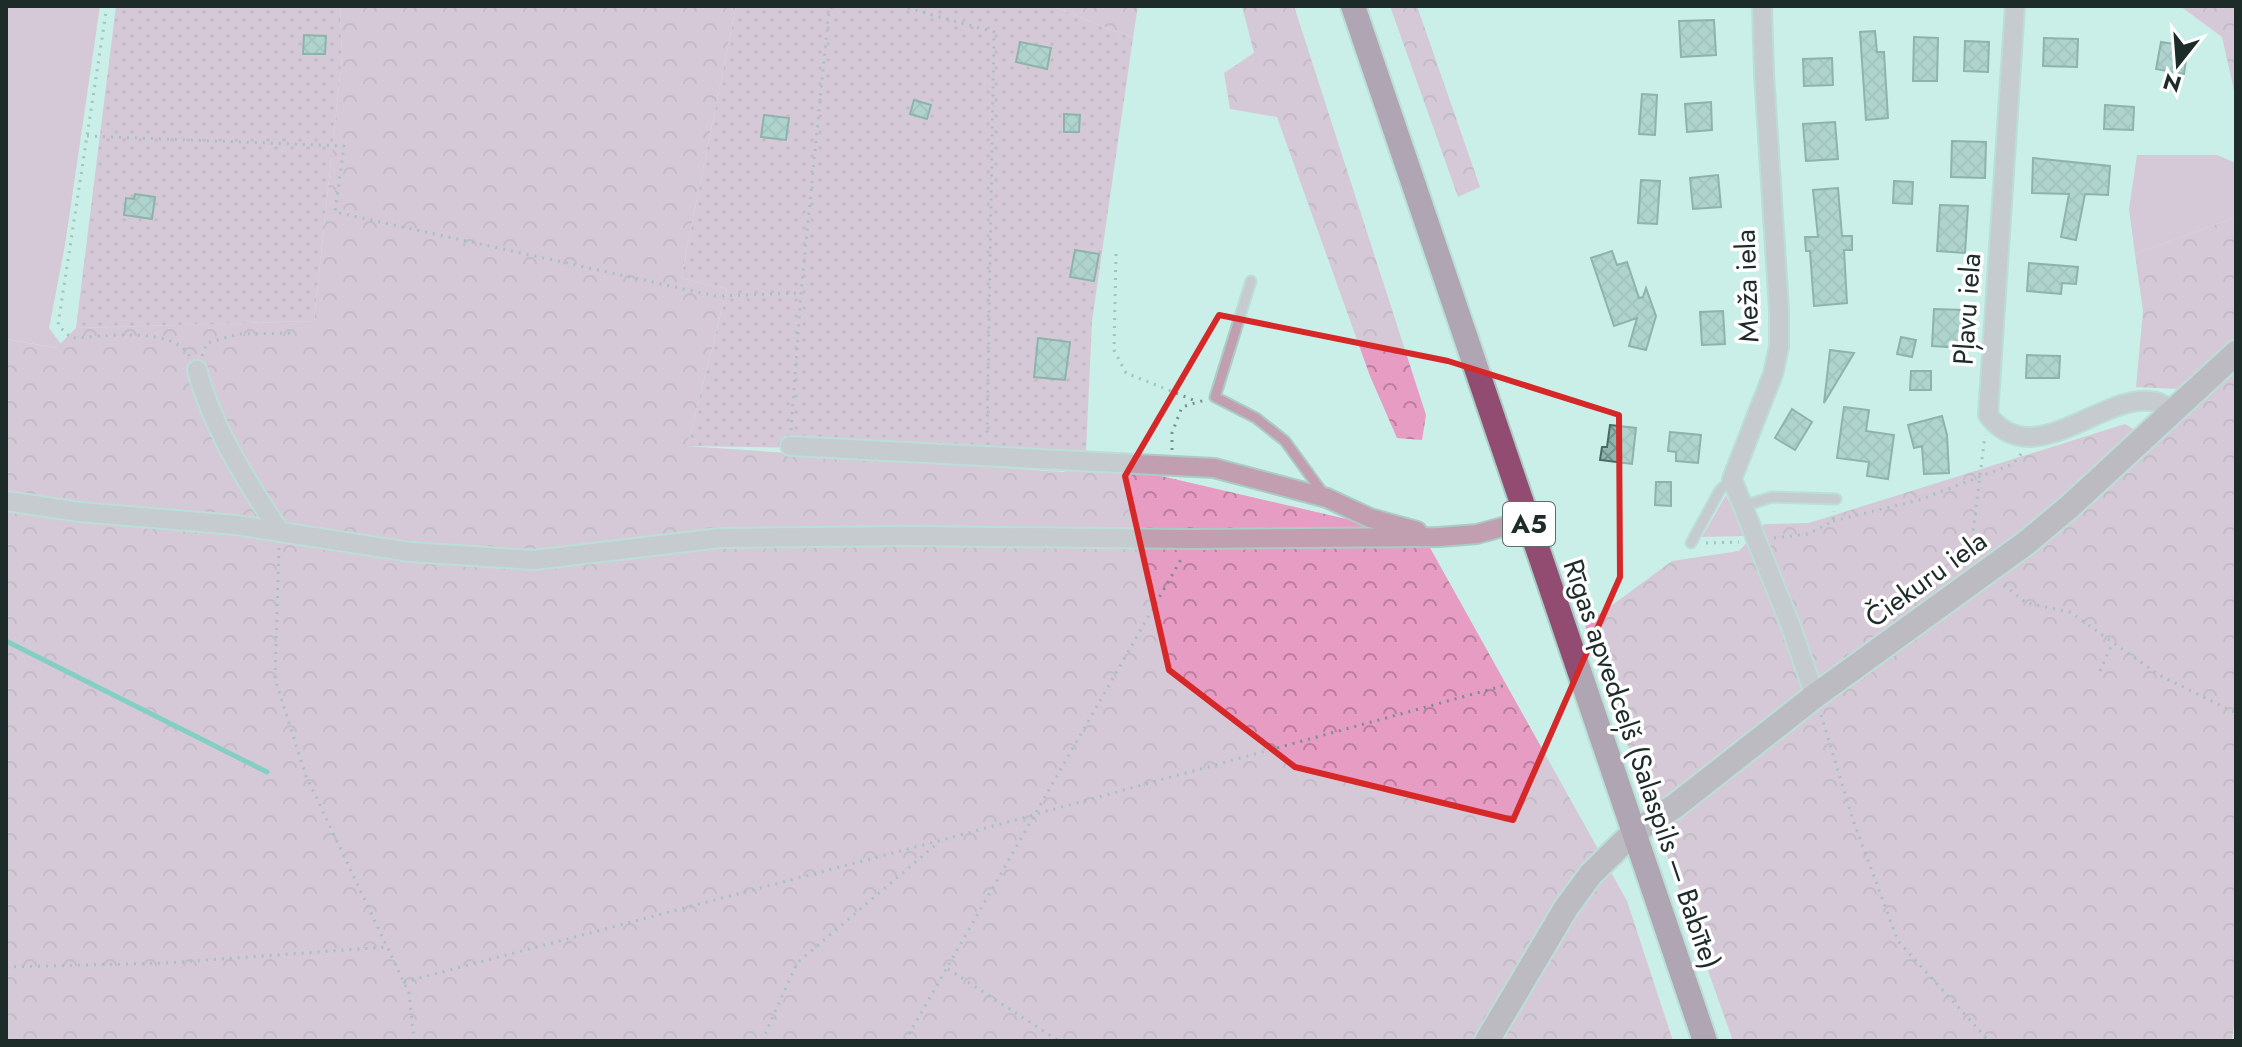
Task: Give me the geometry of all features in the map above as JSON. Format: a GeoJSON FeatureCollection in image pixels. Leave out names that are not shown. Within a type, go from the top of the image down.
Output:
{"type":"FeatureCollection","features":[{"type":"Feature","properties":{"kind":"highway","name":"Rīgas apvedceļš (Salaspils — Babīte)"},"geometry":{"type":"LineString","coordinates":[[1353,6],[1705,1041]]}},
{"type":"Feature","properties":{"kind":"main road","name":"Čiekuru iela"},"geometry":{"type":"LineString","coordinates":[[1487,1041],[1566,908],[1591,874],[1634,832],[1675,806],[1815,696],[1988,572],[2069,507],[2236,353]]}},
{"type":"Feature","properties":{"kind":"street","name":"Meža iela"},"geometry":{"type":"LineString","coordinates":[[1732,479],[1763,403],[1779,347],[1762,6]]}},
{"type":"Feature","properties":{"kind":"street","name":"Pļavu iela"},"geometry":{"type":"LineString","coordinates":[[1988,415],[2015,6]]}},
{"type":"Feature","properties":{"kind":"street"},"geometry":{"type":"LineString","coordinates":[[197,370],[204,398],[244,478],[280,532]]}},
{"type":"Feature","properties":{"kind":"street"},"geometry":{"type":"LineString","coordinates":[[1988,415],[1994,423],[2013,434],[2033,438],[2132,403],[2155,401],[2174,410]]}},
{"type":"Feature","properties":{"kind":"street"},"geometry":{"type":"LineString","coordinates":[[790,446],[1214,468],[1327,498],[1370,518],[1439,537]]}},
{"type":"Feature","properties":{"kind":"street"},"geometry":{"type":"LineString","coordinates":[[1732,479],[1815,696]]}},
{"type":"Feature","properties":{"kind":"street"},"geometry":{"type":"LineString","coordinates":[[6,501],[80,512],[236,525],[410,552],[534,560],[720,538],[1439,537],[1477,534],[1528,520]]}},
{"type":"Feature","properties":{"kind":"lane"},"geometry":{"type":"LineString","coordinates":[[1251,281],[1215,397],[1256,418],[1285,441],[1327,498]]}},
{"type":"Feature","properties":{"kind":"lane","name":"Meža iela"},"geometry":{"type":"LineString","coordinates":[[1691,543],[1720,490],[1732,479]]}},
{"type":"Feature","properties":{"kind":"lane"},"geometry":{"type":"LineString","coordinates":[[1741,507],[1772,497],[1836,499]]}},
{"type":"Feature","properties":{"kind":"path"},"geometry":{"type":"LineString","coordinates":[[107,6],[58,325],[71,338],[162,336],[185,347],[197,370]]}},
{"type":"Feature","properties":{"kind":"path"},"geometry":{"type":"LineString","coordinates":[[790,446],[801,293],[829,10],[833,6]]}},
{"type":"Feature","properties":{"kind":"path"},"geometry":{"type":"LineString","coordinates":[[900,6],[994,32],[987,456]]}},
{"type":"Feature","properties":{"kind":"path"},"geometry":{"type":"LineString","coordinates":[[87,136],[344,146],[335,212],[716,296],[801,293]]}},
{"type":"Feature","properties":{"kind":"path"},"geometry":{"type":"LineString","coordinates":[[1116,254],[1114,350],[1126,373],[1198,402]]}},
{"type":"Feature","properties":{"kind":"path"},"geometry":{"type":"LineString","coordinates":[[197,370],[207,343],[239,334],[295,333]]}},
{"type":"Feature","properties":{"kind":"path"},"geometry":{"type":"LineString","coordinates":[[1171,465],[1172,433],[1182,407],[1215,397]]}},
{"type":"Feature","properties":{"kind":"path"},"geometry":{"type":"LineString","coordinates":[[1988,415],[1971,548],[1988,572],[2026,603],[2070,612],[2159,675],[2236,713]]}},
{"type":"Feature","properties":{"kind":"path"},"geometry":{"type":"LineString","coordinates":[[1833,521],[1919,500],[2013,464],[2033,438]]}},
{"type":"Feature","properties":{"kind":"path"},"geometry":{"type":"LineString","coordinates":[[280,532],[275,679],[306,776],[409,993],[414,1041]]}},
{"type":"Feature","properties":{"kind":"path"},"geometry":{"type":"LineString","coordinates":[[905,1041],[1193,539]]}},
{"type":"Feature","properties":{"kind":"path"},"geometry":{"type":"LineString","coordinates":[[2100,671],[2113,642]]}},
{"type":"Feature","properties":{"kind":"path"},"geometry":{"type":"LineString","coordinates":[[404,982],[942,840],[1506,685]]}},
{"type":"Feature","properties":{"kind":"path"},"geometry":{"type":"LineString","coordinates":[[1815,696],[1853,820],[1898,941],[1989,1041]]}},
{"type":"Feature","properties":{"kind":"path"},"geometry":{"type":"LineString","coordinates":[[762,1041],[797,963],[942,840]]}},
{"type":"Feature","properties":{"kind":"path"},"geometry":{"type":"LineString","coordinates":[[6,967],[165,963],[387,947]]}},
{"type":"Feature","properties":{"kind":"path"},"geometry":{"type":"LineString","coordinates":[[948,969],[1059,1041]]}},
{"type":"Feature","properties":{"kind":"highlighted area"},"geometry":{"type":"Polygon","coordinates":[[[1219,315],[1448,361],[1619,415],[1620,577],[1513,820],[1295,767],[1169,670],[1125,476],[1219,315]]]}},
{"type":"Feature","properties":{"kind":"green space"},"geometry":{"type":"Polygon","coordinates":[[[6,6],[100,6],[65,245],[49,328],[61,344],[57,348],[6,339],[6,6]]]}},
{"type":"Feature","properties":{"kind":"green space"},"geometry":{"type":"Polygon","coordinates":[[[116,6],[340,6],[342,57],[314,321],[76,328],[116,6]]]}},
{"type":"Feature","properties":{"kind":"green space"},"geometry":{"type":"Polygon","coordinates":[[[340,6],[736,6],[681,278],[727,289],[687,446],[1064,472],[1088,459],[1424,537],[1627,901],[1673,1041],[6,1041],[6,339],[56,348],[76,328],[314,321],[342,57],[340,6]]]}},
{"type":"Feature","properties":{"kind":"green space"},"geometry":{"type":"Polygon","coordinates":[[[736,6],[1052,6],[1133,38],[1092,321],[1086,452],[687,446],[727,289],[681,278],[736,6]]]}},
{"type":"Feature","properties":{"kind":"green space"},"geometry":{"type":"Polygon","coordinates":[[[1052,6],[1138,6],[1133,38],[1052,6]]]}},
{"type":"Feature","properties":{"kind":"green space"},"geometry":{"type":"Polygon","coordinates":[[[1242,6],[1294,6],[1426,415],[1422,440],[1397,438],[1370,376],[1277,117],[1230,109],[1224,73],[1254,53],[1242,6]]]}},
{"type":"Feature","properties":{"kind":"green space"},"geometry":{"type":"Polygon","coordinates":[[[1390,6],[1417,6],[1480,187],[1458,197],[1390,6]]]}},
{"type":"Feature","properties":{"kind":"green space"},"geometry":{"type":"Polygon","coordinates":[[[2180,6],[2236,6],[2236,99],[2222,37],[2180,6]]]}},
{"type":"Feature","properties":{"kind":"green space"},"geometry":{"type":"Polygon","coordinates":[[[2137,155],[2217,155],[2236,163],[2236,217],[2135,254],[2129,209],[2137,155]]]}},
{"type":"Feature","properties":{"kind":"green space"},"geometry":{"type":"Polygon","coordinates":[[[2236,217],[2236,337],[2179,389],[2136,387],[2143,311],[2135,254],[2236,217]]]}},
{"type":"Feature","properties":{"kind":"green space"},"geometry":{"type":"Polygon","coordinates":[[[2236,367],[2236,1004],[2232,1041],[1733,1041],[1585,625],[1672,561],[1739,551],[1764,524],[1809,523],[2125,424],[2154,441],[2236,367]]]}},
{"type":"Feature","properties":{"kind":"green space"},"geometry":{"type":"Polygon","coordinates":[[[1726,495],[1745,536],[1702,537],[1726,495]]]}},
{"type":"Feature","properties":{"kind":"building"},"geometry":{"type":"Polygon","coordinates":[[[1714,20],[1716,55],[1681,57],[1679,21],[1714,20]]]}},
{"type":"Feature","properties":{"kind":"building"},"geometry":{"type":"Polygon","coordinates":[[[1875,31],[1877,52],[1884,52],[1888,118],[1866,120],[1860,32],[1875,31]]]}},
{"type":"Feature","properties":{"kind":"building"},"geometry":{"type":"Polygon","coordinates":[[[304,35],[326,36],[325,54],[303,54],[304,35]]]}},
{"type":"Feature","properties":{"kind":"building"},"geometry":{"type":"Polygon","coordinates":[[[1914,37],[1938,38],[1937,81],[1913,81],[1914,37]]]}},
{"type":"Feature","properties":{"kind":"building"},"geometry":{"type":"Polygon","coordinates":[[[2044,38],[2078,39],[2077,67],[2043,66],[2044,38]]]}},
{"type":"Feature","properties":{"kind":"building"},"geometry":{"type":"Polygon","coordinates":[[[1965,41],[1989,42],[1988,72],[1964,71],[1965,41]]]}},
{"type":"Feature","properties":{"kind":"building"},"geometry":{"type":"Polygon","coordinates":[[[1020,42],[1051,48],[1047,69],[1016,62],[1020,42]]]}},
{"type":"Feature","properties":{"kind":"building"},"geometry":{"type":"Polygon","coordinates":[[[2161,42],[2188,46],[2184,74],[2156,69],[2161,42]]]}},
{"type":"Feature","properties":{"kind":"building"},"geometry":{"type":"Polygon","coordinates":[[[1832,58],[1833,85],[1804,86],[1803,59],[1832,58]]]}},
{"type":"Feature","properties":{"kind":"building"},"geometry":{"type":"Polygon","coordinates":[[[1642,94],[1657,95],[1655,135],[1639,134],[1642,94]]]}},
{"type":"Feature","properties":{"kind":"building"},"geometry":{"type":"Polygon","coordinates":[[[914,100],[931,105],[927,119],[910,114],[914,100]]]}},
{"type":"Feature","properties":{"kind":"building"},"geometry":{"type":"Polygon","coordinates":[[[1711,102],[1712,130],[1687,132],[1685,104],[1711,102]]]}},
{"type":"Feature","properties":{"kind":"building"},"geometry":{"type":"Polygon","coordinates":[[[2105,105],[2134,107],[2133,130],[2104,129],[2105,105]]]}},
{"type":"Feature","properties":{"kind":"building"},"geometry":{"type":"Polygon","coordinates":[[[1064,114],[1080,115],[1079,132],[1064,132],[1064,114]]]}},
{"type":"Feature","properties":{"kind":"building"},"geometry":{"type":"Polygon","coordinates":[[[764,115],[789,118],[786,140],[761,137],[764,115]]]}},
{"type":"Feature","properties":{"kind":"building"},"geometry":{"type":"Polygon","coordinates":[[[1835,122],[1838,159],[1806,161],[1803,124],[1835,122]]]}},
{"type":"Feature","properties":{"kind":"building"},"geometry":{"type":"Polygon","coordinates":[[[1952,141],[1986,142],[1985,178],[1951,177],[1952,141]]]}},
{"type":"Feature","properties":{"kind":"building"},"geometry":{"type":"Polygon","coordinates":[[[2033,158],[2110,166],[2108,195],[2085,194],[2076,240],[2061,237],[2069,194],[2032,193],[2033,158]]]}},
{"type":"Feature","properties":{"kind":"building"},"geometry":{"type":"Polygon","coordinates":[[[1718,175],[1721,207],[1693,209],[1690,178],[1718,175]]]}},
{"type":"Feature","properties":{"kind":"building"},"geometry":{"type":"Polygon","coordinates":[[[1641,180],[1660,181],[1657,224],[1638,223],[1641,180]]]}},
{"type":"Feature","properties":{"kind":"building"},"geometry":{"type":"Polygon","coordinates":[[[1894,181],[1913,182],[1912,204],[1893,203],[1894,181]]]}},
{"type":"Feature","properties":{"kind":"building"},"geometry":{"type":"Polygon","coordinates":[[[1838,188],[1842,236],[1852,236],[1852,250],[1844,250],[1847,303],[1814,306],[1810,251],[1806,251],[1805,237],[1818,237],[1813,190],[1838,188]]]}},
{"type":"Feature","properties":{"kind":"building"},"geometry":{"type":"Polygon","coordinates":[[[135,194],[155,197],[152,219],[124,215],[126,198],[134,199],[135,194]]]}},
{"type":"Feature","properties":{"kind":"building"},"geometry":{"type":"Polygon","coordinates":[[[1940,205],[1968,206],[1965,253],[1937,251],[1940,205]]]}},
{"type":"Feature","properties":{"kind":"building"},"geometry":{"type":"Polygon","coordinates":[[[1075,250],[1099,254],[1094,281],[1070,277],[1075,250]]]}},
{"type":"Feature","properties":{"kind":"building"},"geometry":{"type":"Polygon","coordinates":[[[1612,251],[1617,265],[1627,262],[1639,298],[1643,297],[1646,288],[1656,316],[1646,350],[1629,346],[1637,318],[1614,326],[1591,258],[1612,251]]]}},
{"type":"Feature","properties":{"kind":"building"},"geometry":{"type":"Polygon","coordinates":[[[2029,263],[2078,267],[2076,284],[2062,283],[2061,294],[2027,291],[2029,263]]]}},
{"type":"Feature","properties":{"kind":"building"},"geometry":{"type":"Polygon","coordinates":[[[1934,309],[1965,310],[1963,348],[1932,346],[1934,309]]]}},
{"type":"Feature","properties":{"kind":"building"},"geometry":{"type":"Polygon","coordinates":[[[1723,311],[1725,344],[1702,345],[1700,312],[1723,311]]]}},
{"type":"Feature","properties":{"kind":"building"},"geometry":{"type":"Polygon","coordinates":[[[1901,337],[1916,340],[1912,357],[1897,354],[1901,337]]]}},
{"type":"Feature","properties":{"kind":"building"},"geometry":{"type":"Polygon","coordinates":[[[1038,338],[1070,342],[1065,380],[1034,377],[1038,338]]]}},
{"type":"Feature","properties":{"kind":"building"},"geometry":{"type":"Polygon","coordinates":[[[1830,350],[1854,353],[1824,403],[1830,350]]]}},
{"type":"Feature","properties":{"kind":"building"},"geometry":{"type":"Polygon","coordinates":[[[2027,355],[2060,356],[2059,378],[2026,378],[2027,355]]]}},
{"type":"Feature","properties":{"kind":"building"},"geometry":{"type":"Polygon","coordinates":[[[1911,371],[1931,371],[1931,390],[1910,390],[1911,371]]]}},
{"type":"Feature","properties":{"kind":"building"},"geometry":{"type":"Polygon","coordinates":[[[1844,407],[1869,410],[1866,431],[1894,435],[1888,479],[1867,476],[1869,462],[1837,458],[1844,407]]]}},
{"type":"Feature","properties":{"kind":"building"},"geometry":{"type":"Polygon","coordinates":[[[1792,409],[1812,422],[1795,450],[1775,438],[1792,409]]]}},
{"type":"Feature","properties":{"kind":"building"},"geometry":{"type":"Polygon","coordinates":[[[1942,416],[1947,435],[1949,473],[1924,474],[1922,446],[1914,448],[1908,425],[1942,416]]]}},
{"type":"Feature","properties":{"kind":"building"},"geometry":{"type":"Polygon","coordinates":[[[1610,425],[1636,428],[1632,464],[1600,460],[1602,447],[1607,447],[1610,425]]]}},
{"type":"Feature","properties":{"kind":"building"},"geometry":{"type":"Polygon","coordinates":[[[1670,432],[1701,435],[1698,463],[1676,461],[1676,452],[1668,451],[1670,432]]]}},
{"type":"Feature","properties":{"kind":"building"},"geometry":{"type":"Polygon","coordinates":[[[1656,482],[1671,482],[1671,506],[1655,505],[1656,482]]]}},
{"type":"Feature","properties":{"kind":"waterway"},"geometry":{"type":"LineString","coordinates":[[6,641],[267,772]]}}]}
